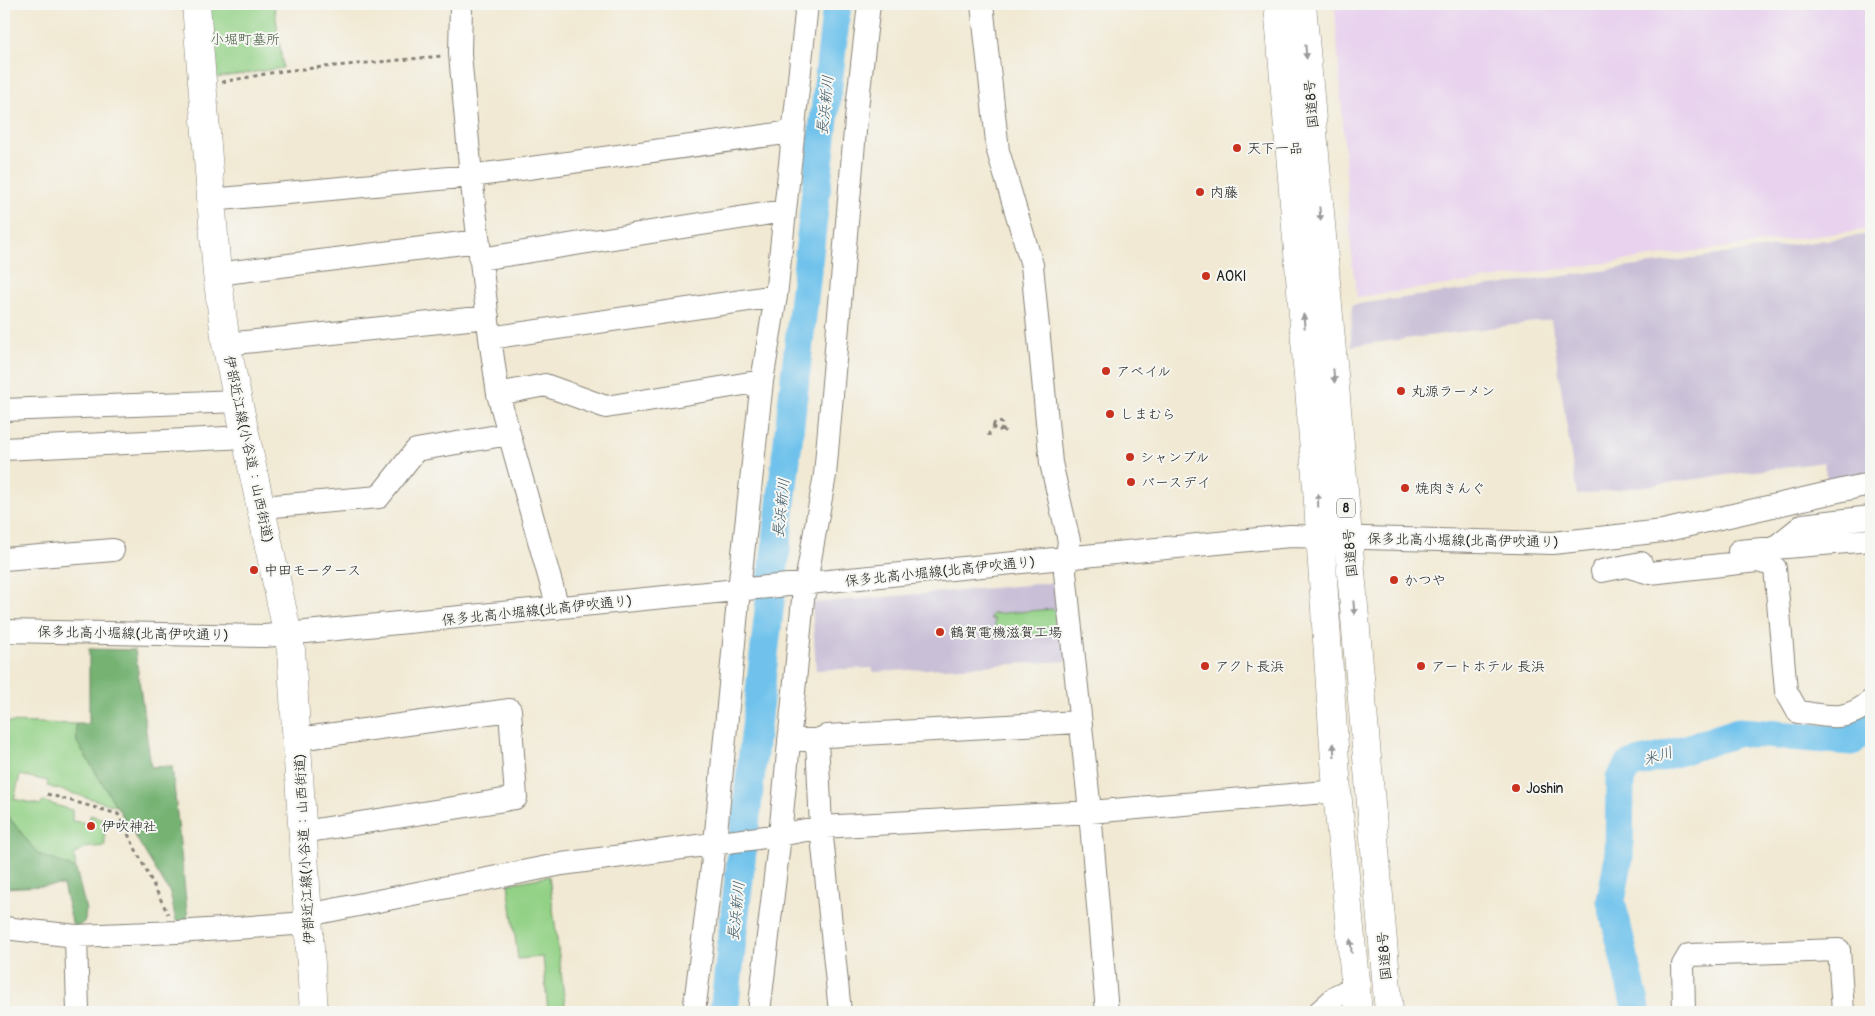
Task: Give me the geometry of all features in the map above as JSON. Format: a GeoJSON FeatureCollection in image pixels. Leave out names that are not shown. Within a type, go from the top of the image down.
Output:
{"type":"FeatureCollection","features":[{"type":"Feature","properties":{"kind":"main road","name":"伊部近江線(小谷道：山西街道)"},"geometry":{"type":"LineString","coordinates":[[196,4],[217,274],[226,344],[262,507],[287,634],[292,650],[314,1012]]}},
{"type":"Feature","properties":{"kind":"main road","name":"国道8号"},"geometry":{"type":"LineString","coordinates":[[1278,4],[1317,488],[1319,537],[1324,573],[1337,791],[1356,999]]}},
{"type":"Feature","properties":{"kind":"main road","name":"国道8号"},"geometry":{"type":"LineString","coordinates":[[1302,4],[1389,1012]]}},
{"type":"Feature","properties":{"kind":"street"},"geometry":{"type":"LineString","coordinates":[[461,4],[460,54],[471,176],[498,394],[558,608]]}},
{"type":"Feature","properties":{"kind":"street"},"geometry":{"type":"LineString","coordinates":[[694,1012],[719,842],[762,381],[776,296],[807,4]]}},
{"type":"Feature","properties":{"kind":"street"},"geometry":{"type":"LineString","coordinates":[[759,1012],[776,835],[789,740],[803,584],[825,475],[857,108],[869,4]]}},
{"type":"Feature","properties":{"kind":"street"},"geometry":{"type":"LineString","coordinates":[[982,4],[998,151],[1032,265],[1051,463],[1069,541],[1065,572],[1079,722],[1090,812],[1107,1012]]}},
{"type":"Feature","properties":{"kind":"street"},"geometry":{"type":"LineString","coordinates":[[211,200],[471,176],[792,132]]}},
{"type":"Feature","properties":{"kind":"street"},"geometry":{"type":"LineString","coordinates":[[217,274],[479,250],[784,211]]}},
{"type":"Feature","properties":{"kind":"street"},"geometry":{"type":"LineString","coordinates":[[226,344],[489,327],[776,296]]}},
{"type":"Feature","properties":{"kind":"street"},"geometry":{"type":"LineString","coordinates":[[498,394],[545,385],[606,407],[762,381]]}},
{"type":"Feature","properties":{"kind":"street"},"geometry":{"type":"LineString","coordinates":[[4,410],[238,401]]}},
{"type":"Feature","properties":{"kind":"street"},"geometry":{"type":"LineString","coordinates":[[262,507],[379,497],[416,450],[509,434]]}},
{"type":"Feature","properties":{"kind":"street"},"geometry":{"type":"LineString","coordinates":[[4,449],[246,437]]}},
{"type":"Feature","properties":{"kind":"street","name":"保多北高小堀線(北高伊吹通り)"},"geometry":{"type":"LineString","coordinates":[[4,631],[265,636],[1290,536],[1553,544],[1662,531],[1871,485]]}},
{"type":"Feature","properties":{"kind":"street"},"geometry":{"type":"LineString","coordinates":[[1768,555],[1803,525],[1871,517]]}},
{"type":"Feature","properties":{"kind":"street"},"geometry":{"type":"LineString","coordinates":[[1602,571],[1650,561],[1768,555],[1871,540]]}},
{"type":"Feature","properties":{"kind":"street"},"geometry":{"type":"LineString","coordinates":[[4,559],[113,550]]}},
{"type":"Feature","properties":{"kind":"street"},"geometry":{"type":"LineString","coordinates":[[1768,555],[1786,691],[1798,712],[1840,718],[1863,708],[1871,701]]}},
{"type":"Feature","properties":{"kind":"street"},"geometry":{"type":"LineString","coordinates":[[298,739],[510,710],[516,798],[303,832]]}},
{"type":"Feature","properties":{"kind":"street"},"geometry":{"type":"LineString","coordinates":[[789,740],[817,740],[828,736],[1079,722]]}},
{"type":"Feature","properties":{"kind":"street"},"geometry":{"type":"LineString","coordinates":[[817,740],[821,828],[840,1012]]}},
{"type":"Feature","properties":{"kind":"street"},"geometry":{"type":"LineString","coordinates":[[4,928],[76,936],[177,932],[308,919],[562,864],[821,828],[1090,812],[1337,791]]}},
{"type":"Feature","properties":{"kind":"street"},"geometry":{"type":"LineString","coordinates":[[76,936],[78,1012]]}},
{"type":"Feature","properties":{"kind":"street"},"geometry":{"type":"LineString","coordinates":[[1684,1012],[1683,965],[1689,955],[1839,950],[1843,1012]]}},
{"type":"Feature","properties":{"kind":"street"},"geometry":{"type":"LineString","coordinates":[[1319,1012],[1338,995],[1356,999]]}},
{"type":"Feature","properties":{"kind":"path"},"geometry":{"type":"LineString","coordinates":[[203,85],[282,71],[460,54]]}},
{"type":"Feature","properties":{"kind":"path"},"geometry":{"type":"LineString","coordinates":[[989,436],[989,433],[994,428],[994,424],[998,421],[1003,424],[1002,429]]}},
{"type":"Feature","properties":{"kind":"path"},"geometry":{"type":"LineString","coordinates":[[994,428],[1002,429],[1008,434]]}},
{"type":"Feature","properties":{"kind":"path"},"geometry":{"type":"LineString","coordinates":[[47,794],[118,814],[177,932]]}},
{"type":"Feature","properties":{"kind":"shaded area"},"geometry":{"type":"Polygon","coordinates":[[[1351,4],[1871,4],[1871,229],[1357,297],[1352,260],[1335,9],[1351,4]]]}},
{"type":"Feature","properties":{"kind":"shaded area"},"geometry":{"type":"Polygon","coordinates":[[[1871,234],[1871,476],[1827,481],[1824,462],[1577,495],[1551,320],[1351,346],[1352,305],[1871,234]]]}},
{"type":"Feature","properties":{"kind":"shaded area","name":"鶴賀電機滋賀工場"},"geometry":{"type":"Polygon","coordinates":[[[1061,582],[1068,661],[873,672],[872,668],[816,670],[812,603],[1061,582]]]}},
{"type":"Feature","properties":{"kind":"green space","name":"小堀町墓所"},"geometry":{"type":"Polygon","coordinates":[[[274,4],[283,68],[215,78],[208,5],[274,4]]]}},
{"type":"Feature","properties":{"kind":"green space"},"geometry":{"type":"Polygon","coordinates":[[[1053,609],[1062,618],[1064,633],[996,637],[994,619],[990,619],[992,614],[1053,609]]]}},
{"type":"Feature","properties":{"kind":"green space"},"geometry":{"type":"Polygon","coordinates":[[[89,649],[135,650],[151,767],[172,766],[188,920],[176,921],[170,893],[77,742],[76,724],[89,724],[89,649]]]}},
{"type":"Feature","properties":{"kind":"green space"},"geometry":{"type":"Polygon","coordinates":[[[4,722],[76,724],[77,742],[116,806],[47,786],[48,781],[20,775],[14,799],[41,805],[42,801],[72,810],[72,821],[89,823],[90,815],[104,819],[105,846],[84,848],[74,855],[76,869],[38,854],[4,811],[4,722]]]}},
{"type":"Feature","properties":{"kind":"green space"},"geometry":{"type":"Polygon","coordinates":[[[4,811],[38,854],[76,869],[86,910],[85,921],[74,930],[63,885],[4,888],[4,811]]]}},
{"type":"Feature","properties":{"kind":"green space"},"geometry":{"type":"Polygon","coordinates":[[[549,876],[566,1012],[548,1012],[543,957],[518,959],[508,884],[549,876]]]}},
{"type":"Feature","properties":{"kind":"waterway","name":"長浜新川"},"geometry":{"type":"LineString","coordinates":[[724,1012],[837,4]]}},
{"type":"Feature","properties":{"kind":"waterway","name":"米川"},"geometry":{"type":"LineString","coordinates":[[1637,1012],[1611,901],[1619,856],[1620,779],[1629,765],[1662,757],[1739,732],[1852,741],[1871,723]]}},
{"type":"Feature","properties":{"kind":"place","name":"天下一品"},"geometry":{"type":"Point","coordinates":[1237,148]}},
{"type":"Feature","properties":{"kind":"place","name":"内藤"},"geometry":{"type":"Point","coordinates":[1200,192]}},
{"type":"Feature","properties":{"kind":"place","name":"AOKI"},"geometry":{"type":"Point","coordinates":[1206,276]}},
{"type":"Feature","properties":{"kind":"place","name":"アベイル"},"geometry":{"type":"Point","coordinates":[1106,371]}},
{"type":"Feature","properties":{"kind":"place","name":"丸源ラーメン"},"geometry":{"type":"Point","coordinates":[1401,391]}},
{"type":"Feature","properties":{"kind":"place","name":"しまむら"},"geometry":{"type":"Point","coordinates":[1110,414]}},
{"type":"Feature","properties":{"kind":"place","name":"シャンブル"},"geometry":{"type":"Point","coordinates":[1130,457]}},
{"type":"Feature","properties":{"kind":"place","name":"バースデイ"},"geometry":{"type":"Point","coordinates":[1131,482]}},
{"type":"Feature","properties":{"kind":"place","name":"焼肉きんぐ"},"geometry":{"type":"Point","coordinates":[1405,488]}},
{"type":"Feature","properties":{"kind":"place","name":"中田モータース"},"geometry":{"type":"Point","coordinates":[254,570]}},
{"type":"Feature","properties":{"kind":"place","name":"かつや"},"geometry":{"type":"Point","coordinates":[1394,580]}},
{"type":"Feature","properties":{"kind":"place","name":"鶴賀電機滋賀工場"},"geometry":{"type":"Point","coordinates":[940,632]}},
{"type":"Feature","properties":{"kind":"place","name":"アクト長浜"},"geometry":{"type":"Point","coordinates":[1205,666]}},
{"type":"Feature","properties":{"kind":"place","name":"アートホテル 長浜"},"geometry":{"type":"Point","coordinates":[1421,666]}},
{"type":"Feature","properties":{"kind":"place","name":"Joshin"},"geometry":{"type":"Point","coordinates":[1516,788]}},
{"type":"Feature","properties":{"kind":"place","name":"伊吹神社"},"geometry":{"type":"Point","coordinates":[91,826]}}]}
